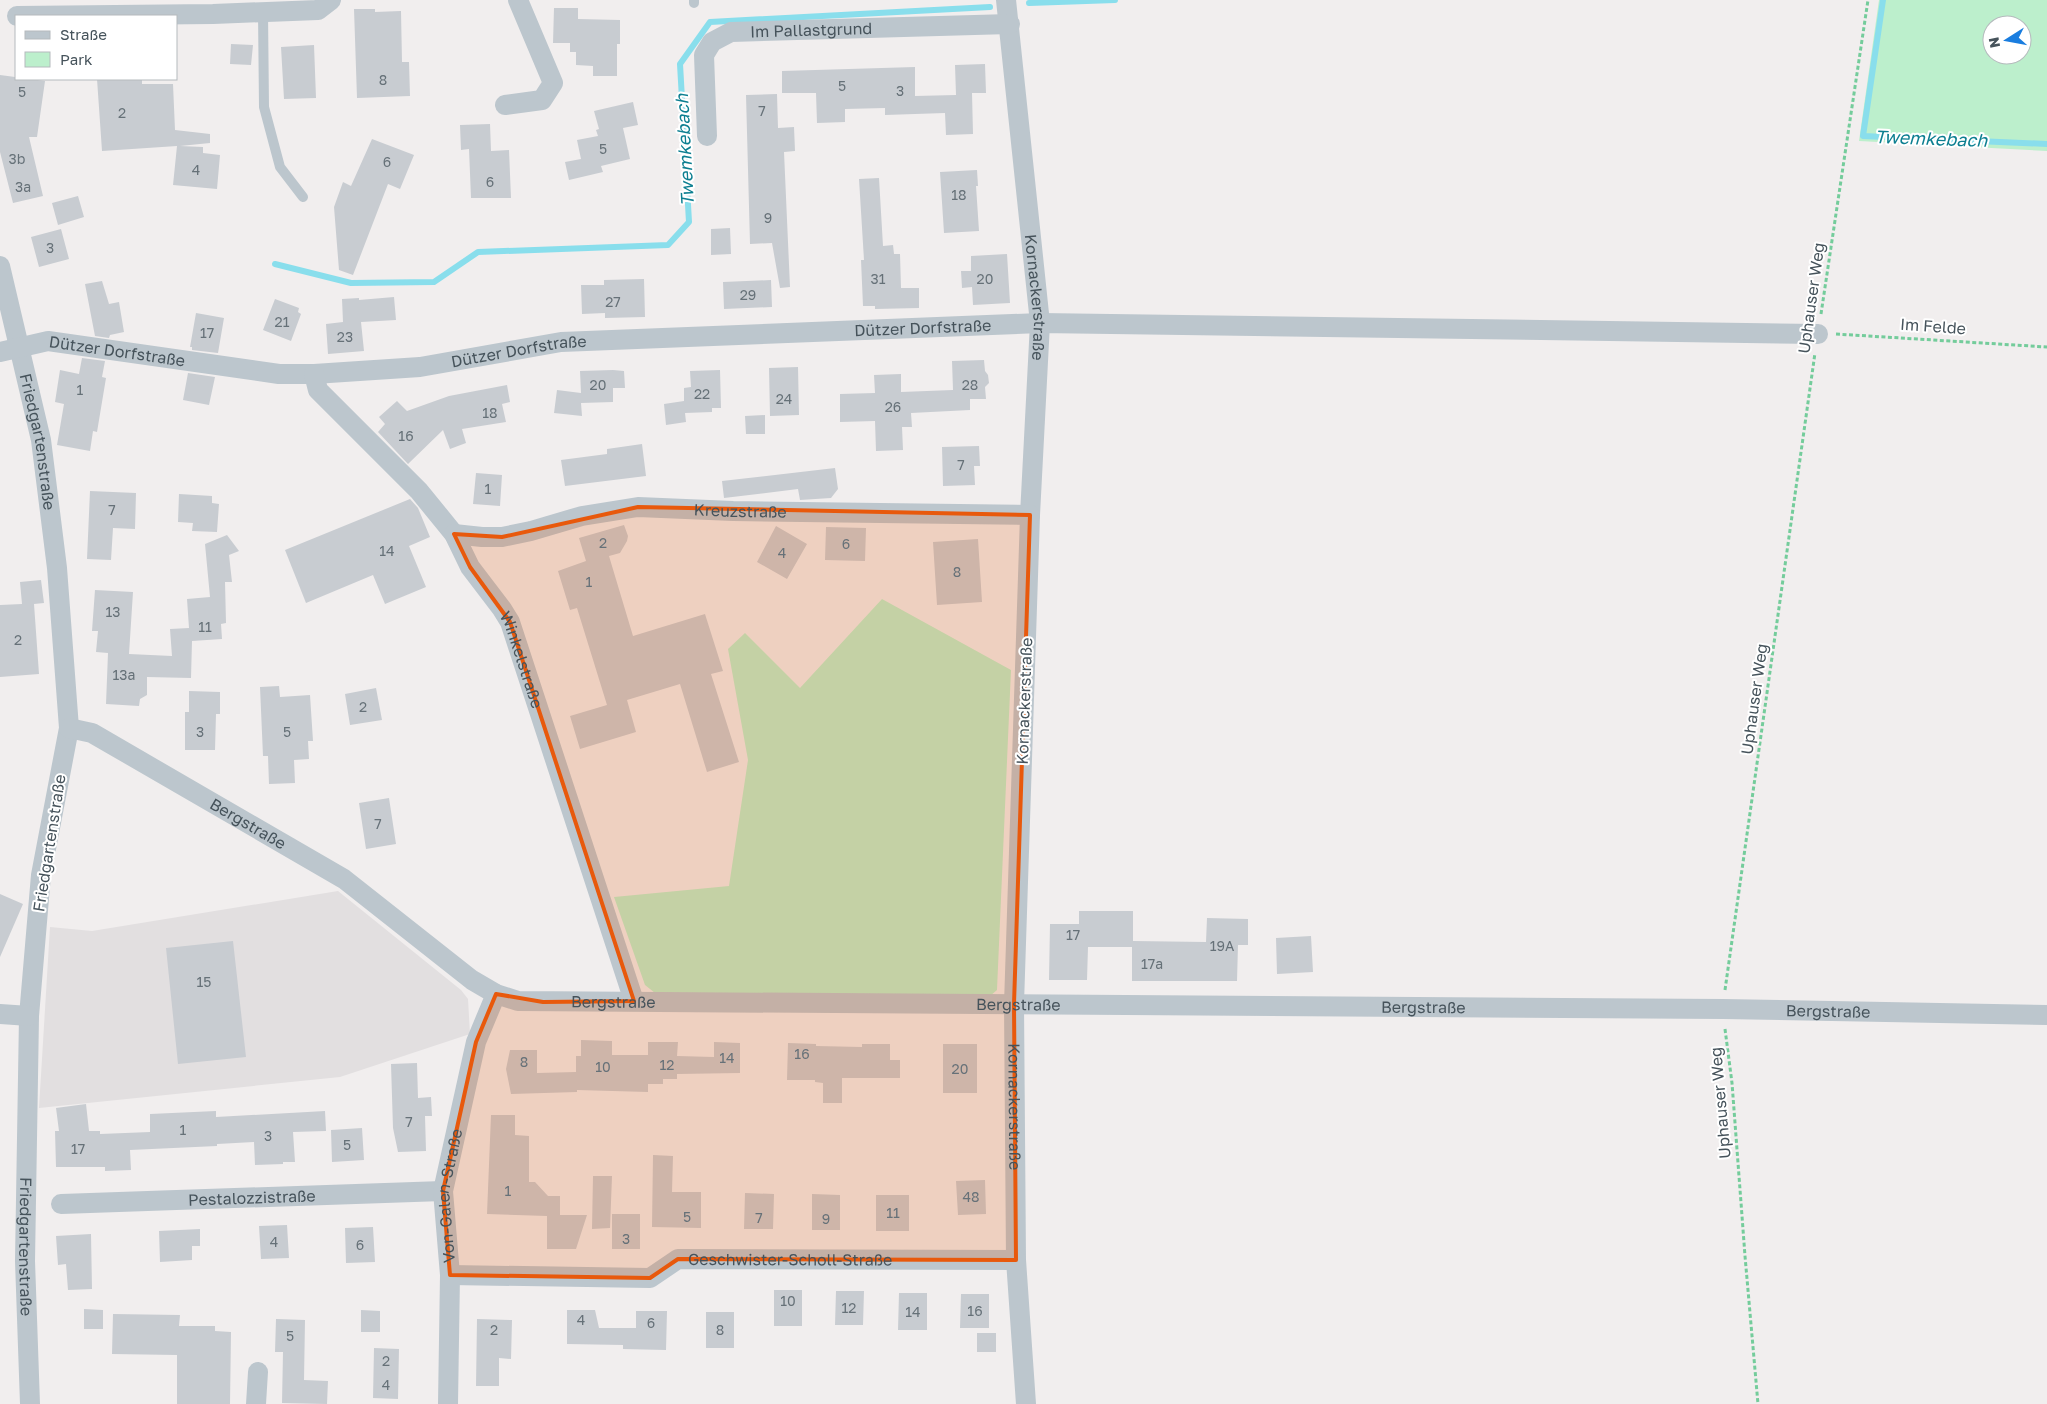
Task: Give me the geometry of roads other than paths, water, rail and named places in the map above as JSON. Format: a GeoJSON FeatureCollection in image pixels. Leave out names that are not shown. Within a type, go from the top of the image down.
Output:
{"type":"FeatureCollection","features":[{"type":"Feature","properties":{"kind":"street"},"geometry":{"type":"LineString","coordinates":[[78,15],[318,10],[331,0]]}},
{"type":"Feature","properties":{"kind":"street"},"geometry":{"type":"LineString","coordinates":[[505,105],[542,100],[553,83],[518,0]]}},
{"type":"Feature","properties":{"kind":"street","name":"Kornackerstraße"},"geometry":{"type":"LineString","coordinates":[[1006,0],[1040,323],[1030,515],[1014,1004],[1016,1260],[1026,1404]]}},
{"type":"Feature","properties":{"kind":"street"},"geometry":{"type":"LineString","coordinates":[[0,18],[15,16]]}},
{"type":"Feature","properties":{"kind":"street","name":"Im Pallastgrund"},"geometry":{"type":"LineString","coordinates":[[707,136],[704,55],[712,42],[731,32],[1010,24]]}},
{"type":"Feature","properties":{"kind":"street","name":"Friedgartenstraße"},"geometry":{"type":"LineString","coordinates":[[0,266],[40,440],[57,568],[69,728],[41,875],[30,1016],[25,1261],[30,1404]]}},
{"type":"Feature","properties":{"kind":"street","name":"Dützer Dorfstraße"},"geometry":{"type":"LineString","coordinates":[[0,352],[19,346],[48,341],[279,374],[314,374],[420,367],[562,342],[1040,323],[1818,334]]}},
{"type":"Feature","properties":{"kind":"street","name":"Winkelstraße"},"geometry":{"type":"LineString","coordinates":[[314,374],[318,390],[419,490],[454,534],[470,567],[510,622],[634,1001]]}},
{"type":"Feature","properties":{"kind":"street","name":"Kreuzstraße"},"geometry":{"type":"LineString","coordinates":[[454,534],[502,537],[531,531],[582,516],[638,507],[733,511],[1030,515]]}},
{"type":"Feature","properties":{"kind":"street","name":"Bergstraße"},"geometry":{"type":"LineString","coordinates":[[69,728],[92,732],[344,879],[472,980],[496,994],[518,1001],[1723,1009],[2047,1015]]}},
{"type":"Feature","properties":{"kind":"street","name":"Von-Galen-Straße"},"geometry":{"type":"LineString","coordinates":[[448,1404],[450,1275],[443,1191],[476,1042],[496,994]]}},
{"type":"Feature","properties":{"kind":"street"},"geometry":{"type":"LineString","coordinates":[[0,1014],[30,1016]]}},
{"type":"Feature","properties":{"kind":"street","name":"Pestalozzistraße"},"geometry":{"type":"LineString","coordinates":[[60,1204],[443,1191]]}},
{"type":"Feature","properties":{"kind":"street","name":"Geschwister-Scholl-Straße"},"geometry":{"type":"LineString","coordinates":[[450,1275],[650,1278],[678,1259],[1016,1260]]}},
{"type":"Feature","properties":{"kind":"street"},"geometry":{"type":"LineString","coordinates":[[256,1404],[258,1372]]}},
{"type":"Feature","properties":{"kind":"lane"},"geometry":{"type":"LineString","coordinates":[[263,12],[264,106],[280,167],[303,198]]}},
{"type":"Feature","properties":{"kind":"waterway","name":"Twemkebach"},"geometry":{"type":"LineString","coordinates":[[1029,3],[1115,0]]}},
{"type":"Feature","properties":{"kind":"waterway","name":"Twemkebach"},"geometry":{"type":"LineString","coordinates":[[1883,0],[1863,136],[2047,144]]}},
{"type":"Feature","properties":{"kind":"waterway","name":"Twemkebach"},"geometry":{"type":"LineString","coordinates":[[275,264],[351,283],[434,282],[478,252],[668,245],[689,222],[680,64],[710,22],[990,7]]}}]}
